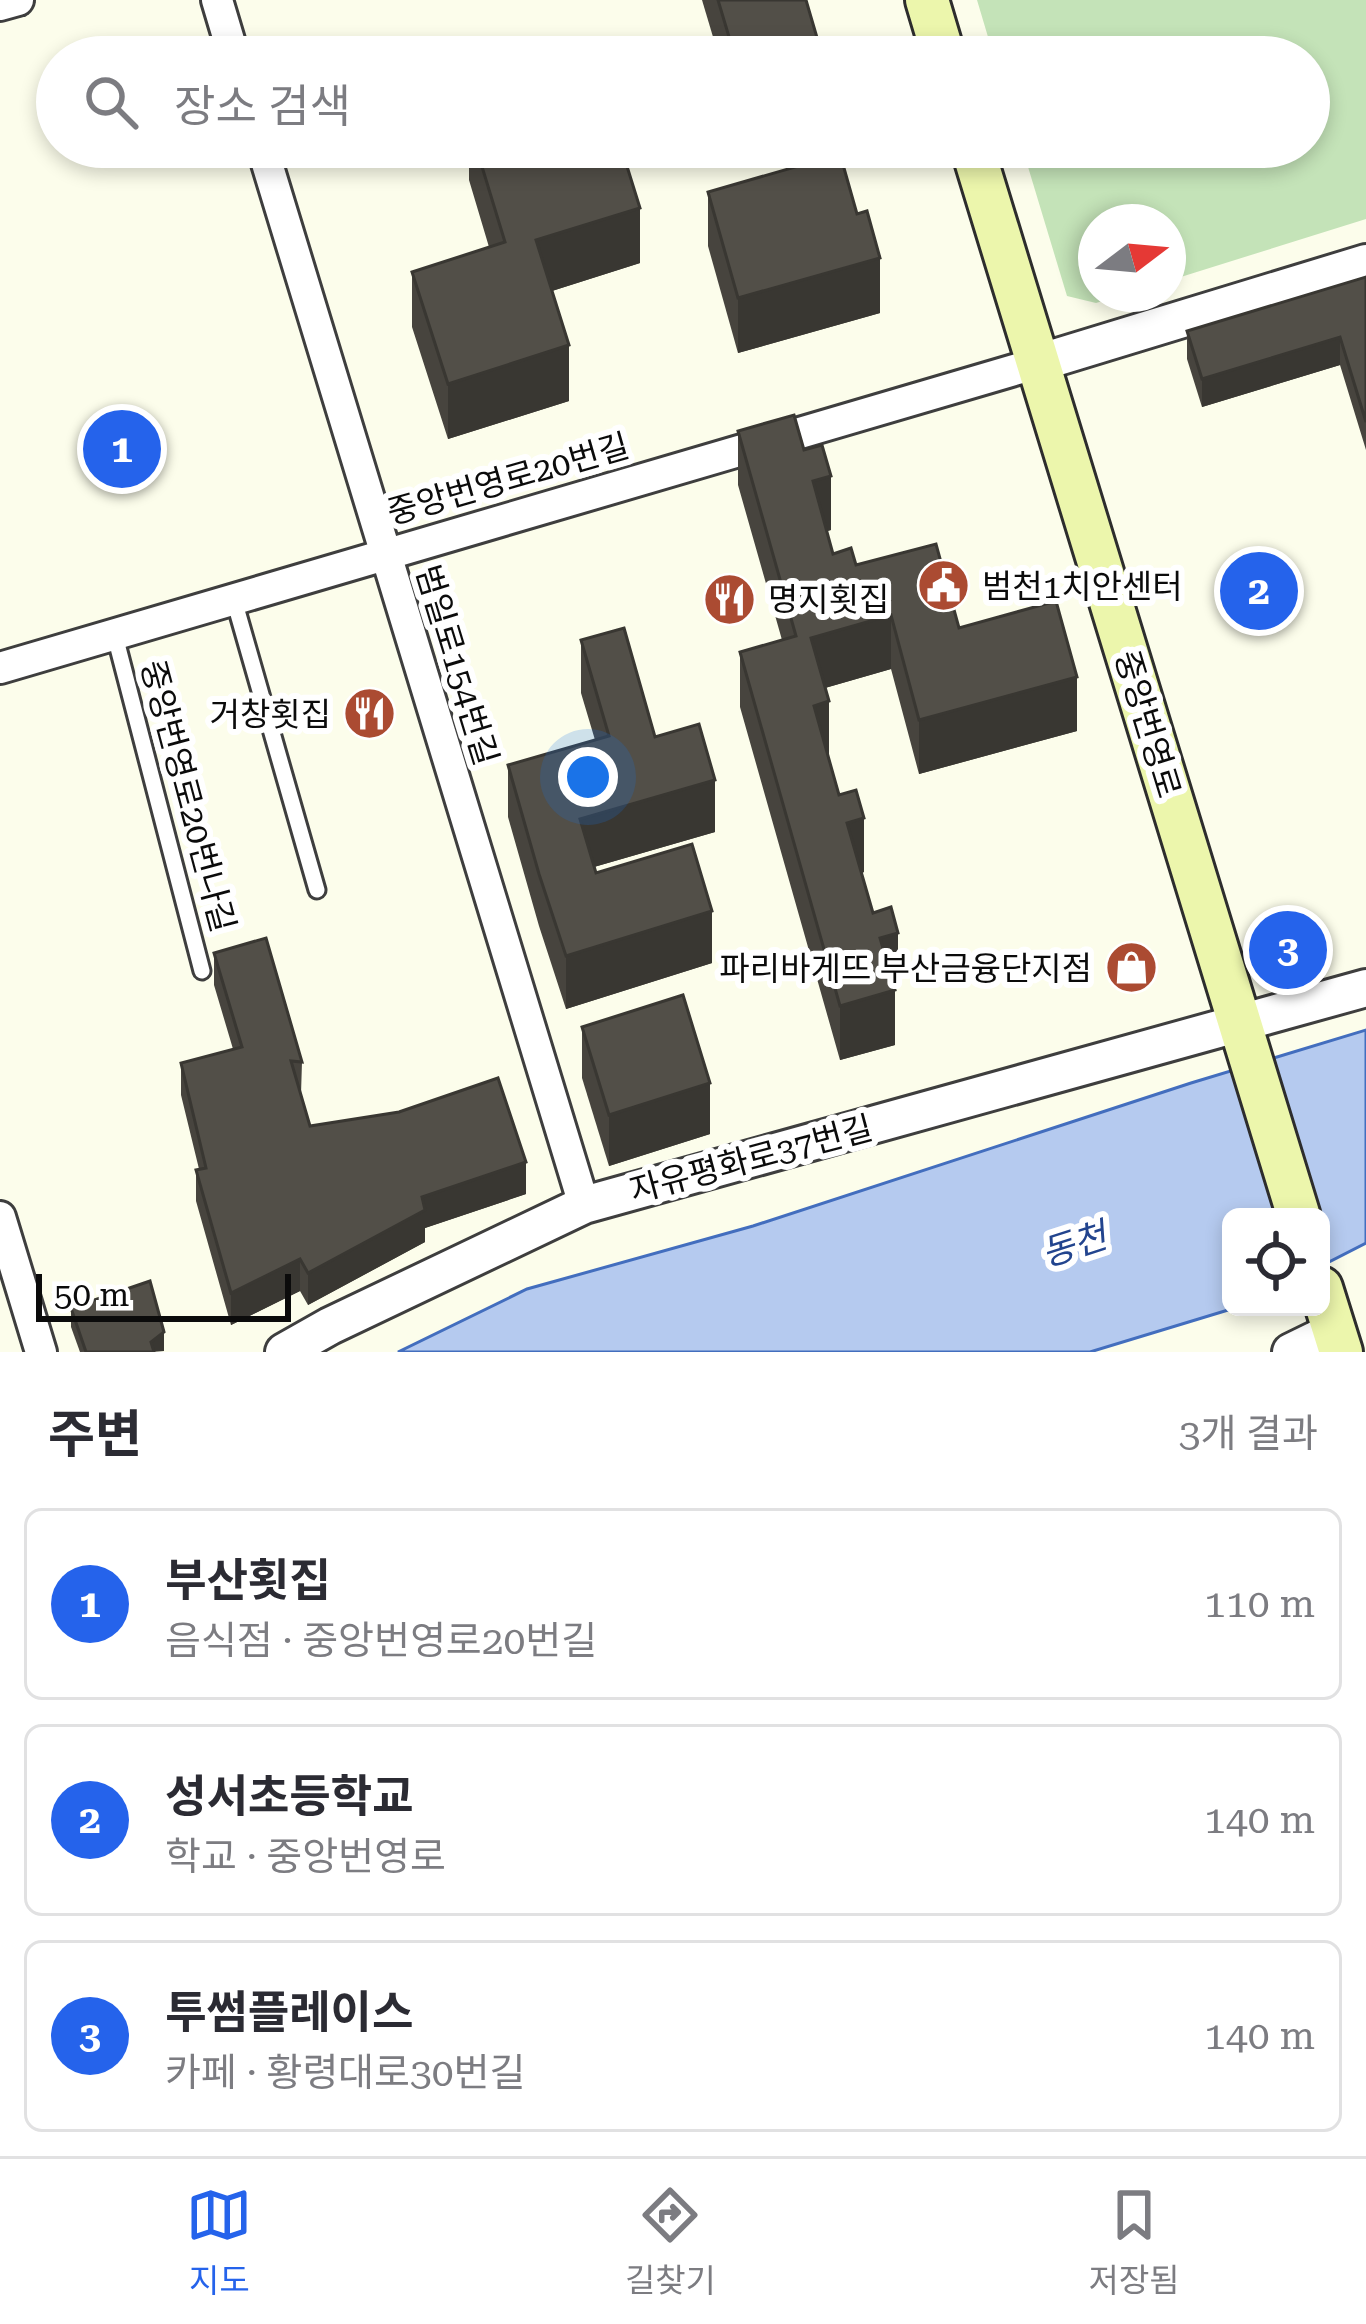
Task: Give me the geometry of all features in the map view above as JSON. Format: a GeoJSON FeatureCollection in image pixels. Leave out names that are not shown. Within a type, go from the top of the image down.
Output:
{"type":"FeatureCollection","features":[{"type":"Feature","properties":{"kind":"main road"},"geometry":{"type":"LineString","coordinates":[[927,0],[938,36]]}},
{"type":"Feature","properties":{"kind":"main road","name":"중앙번영로"},"geometry":{"type":"LineString","coordinates":[[978,168],[1296,1208]]}},
{"type":"Feature","properties":{"kind":"street"},"geometry":{"type":"LineString","coordinates":[[0,5],[18,0]]}},
{"type":"Feature","properties":{"kind":"street"},"geometry":{"type":"LineString","coordinates":[[217,0],[228,36]]}},
{"type":"Feature","properties":{"kind":"street","name":"범일로154번길"},"geometry":{"type":"LineString","coordinates":[[268,168],[584,1205]]}},
{"type":"Feature","properties":{"kind":"street"},"geometry":{"type":"LineString","coordinates":[[1038,363],[1366,263]]}},
{"type":"Feature","properties":{"kind":"street","name":"중앙번영로20번길"},"geometry":{"type":"LineString","coordinates":[[0,668],[1038,363]]}},
{"type":"Feature","properties":{"kind":"street","name":"자유평화로37번길"},"geometry":{"type":"LineString","coordinates":[[284,1352],[584,1205],[1366,988]]}},
{"type":"Feature","properties":{"kind":"street"},"geometry":{"type":"LineString","coordinates":[[0,1216],[41,1352]]}},
{"type":"Feature","properties":{"kind":"street"},"geometry":{"type":"LineString","coordinates":[[1292,1352],[1337,1318]]}},
{"type":"Feature","properties":{"kind":"lane"},"geometry":{"type":"LineString","coordinates":[[234,601],[317,890]]}},
{"type":"Feature","properties":{"kind":"lane","name":"중앙번영로20번나길"},"geometry":{"type":"LineString","coordinates":[[115,636],[202,971]]}},
{"type":"Feature","properties":{"kind":"green space"},"geometry":{"type":"Polygon","coordinates":[[[977,0],[1366,0],[1366,219],[1186,275],[1186,204],[1078,204],[1078,299],[1067,296],[1028,168],[1330,168],[1330,36],[988,36],[977,0]]]}},
{"type":"Feature","properties":{"kind":"water","name":"동천"},"geometry":{"type":"Polygon","coordinates":[[[1366,1030],[1366,1243],[1330,1261],[1330,1208],[1222,1208],[1222,1312],[1090,1352],[398,1352],[527,1289],[753,1226],[1366,1030]]]}},
{"type":"Feature","properties":{"kind":"building"},"geometry":{"type":"Polygon","coordinates":[[[718,0],[806,0],[817,36],[729,36],[718,0]]]}},
{"type":"Feature","properties":{"kind":"building"},"geometry":{"type":"Polygon","coordinates":[[[482,168],[628,168],[640,208],[536,240],[569,345],[448,384],[412,272],[505,242],[482,168]]]}},
{"type":"Feature","properties":{"kind":"building"},"geometry":{"type":"Polygon","coordinates":[[[791,168],[844,168],[857,214],[867,211],[880,258],[738,298],[708,192],[791,168]]]}},
{"type":"Feature","properties":{"kind":"building"},"geometry":{"type":"Polygon","coordinates":[[[1366,277],[1366,422],[1340,337],[1202,379],[1187,331],[1366,277]]]}},
{"type":"Feature","properties":{"kind":"building"},"geometry":{"type":"Polygon","coordinates":[[[794,415],[804,450],[822,445],[831,476],[813,481],[833,554],[851,548],[856,565],[936,544],[959,628],[1056,601],[1077,677],[919,720],[891,615],[811,638],[829,701],[814,706],[839,795],[856,790],[864,818],[847,823],[873,913],[891,907],[898,933],[880,938],[895,990],[840,1006],[740,652],[796,636],[738,431],[794,415]]]}},
{"type":"Feature","properties":{"kind":"building"},"geometry":{"type":"Polygon","coordinates":[[[624,628],[655,737],[699,724],[715,780],[580,819],[596,873],[692,844],[712,911],[566,956],[508,765],[609,736],[581,640],[624,628]]]}},
{"type":"Feature","properties":{"kind":"building"},"geometry":{"type":"Polygon","coordinates":[[[266,938],[302,1062],[291,1061],[310,1126],[399,1112],[498,1078],[526,1162],[422,1197],[425,1210],[308,1273],[300,1259],[231,1293],[196,1170],[206,1168],[181,1063],[242,1047],[214,953],[266,938]]]}},
{"type":"Feature","properties":{"kind":"building"},"geometry":{"type":"Polygon","coordinates":[[[683,995],[710,1083],[609,1115],[582,1027],[683,995]]]}},
{"type":"Feature","properties":{"kind":"building"},"geometry":{"type":"Polygon","coordinates":[[[150,1281],[164,1332],[151,1342],[154,1352],[86,1352],[71,1308],[150,1281]]]}},
{"type":"Feature","properties":{"kind":"place","name":"부산횟집"},"geometry":{"type":"Point","coordinates":[122,449]}},
{"type":"Feature","properties":{"kind":"place","name":"범천1치안센터"},"geometry":{"type":"Point","coordinates":[943,586]}},
{"type":"Feature","properties":{"kind":"place","name":"성서초등학교"},"geometry":{"type":"Point","coordinates":[1259,591]}},
{"type":"Feature","properties":{"kind":"place","name":"명지횟집"},"geometry":{"type":"Point","coordinates":[729,599]}},
{"type":"Feature","properties":{"kind":"place","name":"거창횟집"},"geometry":{"type":"Point","coordinates":[370,714]}},
{"type":"Feature","properties":{"kind":"place","name":"투썸플레이스"},"geometry":{"type":"Point","coordinates":[1288,950]}},
{"type":"Feature","properties":{"kind":"place","name":"파리바게뜨 부산금융단지점"},"geometry":{"type":"Point","coordinates":[1131,968]}}]}
